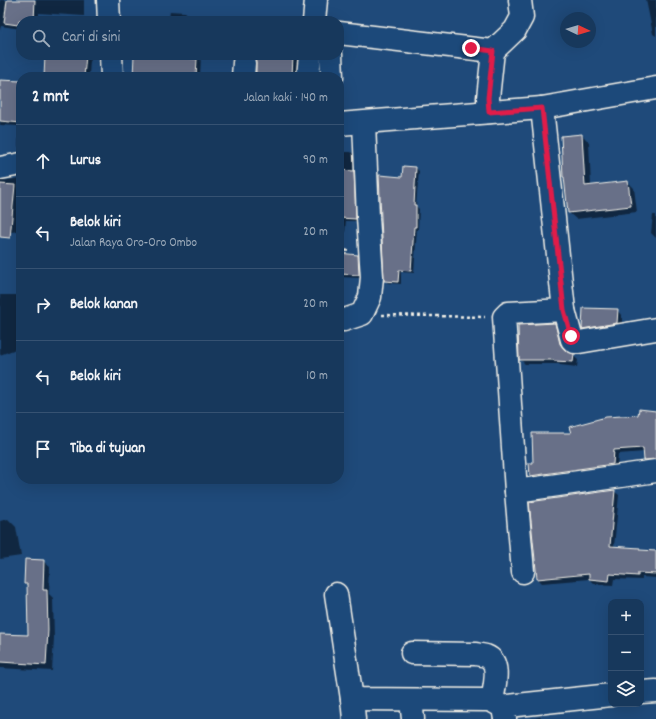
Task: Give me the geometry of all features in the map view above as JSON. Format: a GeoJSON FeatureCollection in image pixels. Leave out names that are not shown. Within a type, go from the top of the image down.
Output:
{"type":"FeatureCollection","features":[{"type":"Feature","properties":{"kind":"street"},"geometry":{"type":"LineString","coordinates":[[108,0],[109,16]]}},
{"type":"Feature","properties":{"kind":"street"},"geometry":{"type":"LineString","coordinates":[[314,16],[316,0]]}},
{"type":"Feature","properties":{"kind":"street"},"geometry":{"type":"LineString","coordinates":[[328,0],[329,16]]}},
{"type":"Feature","properties":{"kind":"street"},"geometry":{"type":"LineString","coordinates":[[489,112],[488,98],[493,51],[515,30],[522,17],[520,0]]}},
{"type":"Feature","properties":{"kind":"street"},"geometry":{"type":"LineString","coordinates":[[344,34],[493,51]]}},
{"type":"Feature","properties":{"kind":"street"},"geometry":{"type":"LineString","coordinates":[[111,60],[112,72]]}},
{"type":"Feature","properties":{"kind":"street"},"geometry":{"type":"LineString","coordinates":[[308,72],[310,60]]}},
{"type":"Feature","properties":{"kind":"street"},"geometry":{"type":"LineString","coordinates":[[331,60],[332,72]]}},
{"type":"Feature","properties":{"kind":"street"},"geometry":{"type":"LineString","coordinates":[[344,124],[542,108],[656,88]]}},
{"type":"Feature","properties":{"kind":"street"},"geometry":{"type":"LineString","coordinates":[[542,108],[564,310],[572,340],[575,342],[656,330]]}},
{"type":"Feature","properties":{"kind":"street"},"geometry":{"type":"LineString","coordinates":[[344,320],[362,314],[370,297],[372,276],[364,123]]}},
{"type":"Feature","properties":{"kind":"street"},"geometry":{"type":"LineString","coordinates":[[0,168],[16,165]]}},
{"type":"Feature","properties":{"kind":"street"},"geometry":{"type":"LineString","coordinates":[[523,572],[504,317],[508,313],[564,310]]}},
{"type":"Feature","properties":{"kind":"street"},"geometry":{"type":"LineString","coordinates":[[516,491],[656,471]]}},
{"type":"Feature","properties":{"kind":"street"},"geometry":{"type":"LineString","coordinates":[[336,594],[353,709],[371,698],[412,710],[501,709],[508,706],[608,695]]}},
{"type":"Feature","properties":{"kind":"street"},"geometry":{"type":"LineString","coordinates":[[412,653],[476,654],[486,656],[492,660],[495,665],[501,709]]}},
{"type":"Feature","properties":{"kind":"street"},"geometry":{"type":"LineString","coordinates":[[644,692],[656,691]]}},
{"type":"Feature","properties":{"kind":"path"},"geometry":{"type":"LineString","coordinates":[[362,314],[504,317]]}},
{"type":"Feature","properties":{"kind":"building"},"geometry":{"type":"Polygon","coordinates":[[[7,0],[35,0],[34,16],[16,16],[16,25],[4,23],[7,0]]]}},
{"type":"Feature","properties":{"kind":"building"},"geometry":{"type":"Polygon","coordinates":[[[45,60],[86,60],[84,72],[44,72],[45,60]]]}},
{"type":"Feature","properties":{"kind":"building"},"geometry":{"type":"Polygon","coordinates":[[[134,60],[197,60],[196,72],[133,72],[134,60]]]}},
{"type":"Feature","properties":{"kind":"building"},"geometry":{"type":"Polygon","coordinates":[[[255,60],[293,60],[292,72],[256,72],[255,60]]]}},
{"type":"Feature","properties":{"kind":"building"},"geometry":{"type":"Polygon","coordinates":[[[0,80],[16,81],[16,123],[0,121],[0,80]]]}},
{"type":"Feature","properties":{"kind":"building"},"geometry":{"type":"Polygon","coordinates":[[[582,134],[585,186],[628,181],[631,206],[568,213],[563,177],[561,136],[582,134]]]}},
{"type":"Feature","properties":{"kind":"building"},"geometry":{"type":"Polygon","coordinates":[[[403,166],[416,167],[414,205],[416,205],[416,227],[414,227],[411,271],[399,270],[398,282],[384,281],[379,175],[402,177],[403,166]]]}},
{"type":"Feature","properties":{"kind":"building"},"geometry":{"type":"Polygon","coordinates":[[[344,170],[354,171],[356,219],[344,218],[344,170]]]}},
{"type":"Feature","properties":{"kind":"building"},"geometry":{"type":"Polygon","coordinates":[[[0,184],[15,185],[10,238],[0,237],[0,184]]]}},
{"type":"Feature","properties":{"kind":"building"},"geometry":{"type":"Polygon","coordinates":[[[344,254],[358,255],[359,275],[344,274],[344,254]]]}},
{"type":"Feature","properties":{"kind":"building"},"geometry":{"type":"Polygon","coordinates":[[[583,308],[618,309],[617,323],[582,329],[583,308]]]}},
{"type":"Feature","properties":{"kind":"building"},"geometry":{"type":"Polygon","coordinates":[[[555,323],[560,344],[565,350],[574,354],[573,362],[554,360],[519,360],[518,325],[555,323]]]}},
{"type":"Feature","properties":{"kind":"building"},"geometry":{"type":"Polygon","coordinates":[[[639,409],[656,411],[656,459],[644,460],[643,448],[614,450],[613,464],[530,476],[529,463],[533,463],[532,433],[571,433],[569,427],[606,417],[638,415],[639,409]]]}},
{"type":"Feature","properties":{"kind":"building"},"geometry":{"type":"Polygon","coordinates":[[[615,490],[610,546],[640,548],[640,550],[656,551],[656,574],[638,573],[638,576],[610,574],[609,581],[589,579],[589,574],[537,579],[529,502],[615,490]]]}},
{"type":"Feature","properties":{"kind":"building"},"geometry":{"type":"Polygon","coordinates":[[[25,559],[44,560],[43,590],[47,590],[48,630],[46,665],[0,662],[0,634],[28,635],[27,584],[24,584],[25,559]]]}},
{"type":"Feature","properties":{"kind":"route"},"geometry":{"type":"LineString","coordinates":[[471,48],[493,51],[488,98],[489,112],[542,108],[564,310],[571,336]]}}]}
